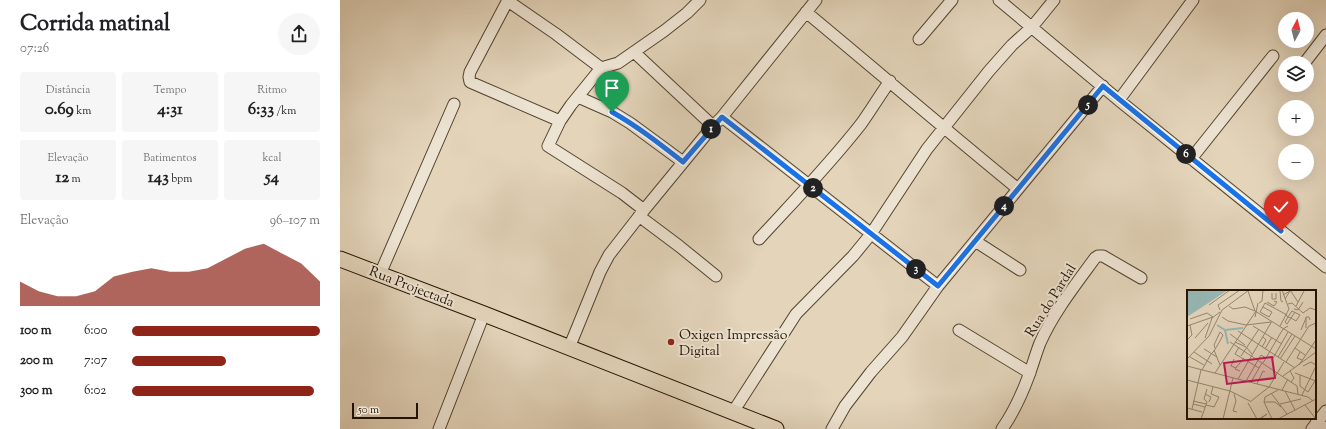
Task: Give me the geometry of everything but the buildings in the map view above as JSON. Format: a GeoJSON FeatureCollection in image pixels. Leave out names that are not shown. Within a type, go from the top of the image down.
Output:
{"type":"FeatureCollection","features":[{"type":"Feature","properties":{"kind":"main road","name":"Rua Projectada"},"geometry":{"type":"LineString","coordinates":[[340,259],[776,429]]}},
{"type":"Feature","properties":{"kind":"street"},"geometry":{"type":"LineString","coordinates":[[560,122],[470,82],[470,72],[508,0],[601,68]]}},
{"type":"Feature","properties":{"kind":"street"},"geometry":{"type":"LineString","coordinates":[[700,0],[664,32],[618,63],[601,68],[570,105],[548,146],[622,193],[679,246],[716,276]]}},
{"type":"Feature","properties":{"kind":"street"},"geometry":{"type":"LineString","coordinates":[[919,39],[952,0]]}},
{"type":"Feature","properties":{"kind":"street"},"geometry":{"type":"LineString","coordinates":[[999,0],[1119,100],[1326,267]]}},
{"type":"Feature","properties":{"kind":"street"},"geometry":{"type":"LineString","coordinates":[[733,412],[796,314],[853,256],[871,234],[908,176],[943,128],[993,66],[1022,34],[1032,27],[1054,0]]}},
{"type":"Feature","properties":{"kind":"street"},"geometry":{"type":"LineString","coordinates":[[1119,100],[1193,0]]}},
{"type":"Feature","properties":{"kind":"street"},"geometry":{"type":"LineString","coordinates":[[569,348],[604,263],[620,240],[683,162],[722,117],[809,4],[890,81],[943,128],[1018,189]]}},
{"type":"Feature","properties":{"kind":"street"},"geometry":{"type":"LineString","coordinates":[[1310,56],[1326,35]]}},
{"type":"Feature","properties":{"kind":"street"},"geometry":{"type":"LineString","coordinates":[[634,52],[714,126]]}},
{"type":"Feature","properties":{"kind":"street"},"geometry":{"type":"LineString","coordinates":[[1191,158],[1273,56]]}},
{"type":"Feature","properties":{"kind":"street"},"geometry":{"type":"LineString","coordinates":[[759,239],[809,185],[862,123],[890,81]]}},
{"type":"Feature","properties":{"kind":"street"},"geometry":{"type":"LineString","coordinates":[[832,429],[845,406],[871,372],[902,337],[938,286],[1103,86]]}},
{"type":"Feature","properties":{"kind":"street"},"geometry":{"type":"LineString","coordinates":[[578,97],[612,112],[630,122],[683,162]]}},
{"type":"Feature","properties":{"kind":"street"},"geometry":{"type":"LineString","coordinates":[[380,274],[454,104]]}},
{"type":"Feature","properties":{"kind":"street"},"geometry":{"type":"LineString","coordinates":[[722,117],[938,286]]}},
{"type":"Feature","properties":{"kind":"street"},"geometry":{"type":"LineString","coordinates":[[975,241],[1020,270]]}},
{"type":"Feature","properties":{"kind":"street","name":"Rua do Pardal"},"geometry":{"type":"LineString","coordinates":[[1002,429],[1015,409],[1030,373],[1033,361],[1048,327],[1095,258],[1098,256],[1104,256],[1141,278]]}},
{"type":"Feature","properties":{"kind":"street"},"geometry":{"type":"LineString","coordinates":[[439,429],[484,314]]}},
{"type":"Feature","properties":{"kind":"street"},"geometry":{"type":"LineString","coordinates":[[958,330],[1030,373]]}},
{"type":"Feature","properties":{"kind":"street"},"geometry":{"type":"LineString","coordinates":[[1318,426],[1326,411]]}},
{"type":"Feature","properties":{"kind":"place","name":"Oxigen Impressão Digital"},"geometry":{"type":"Point","coordinates":[671,342]}},
{"type":"Feature","properties":{"kind":"route"},"geometry":{"type":"LineString","coordinates":[[612,112],[630,122],[683,162],[722,117],[938,286],[1103,86],[1281,231]]}}]}
